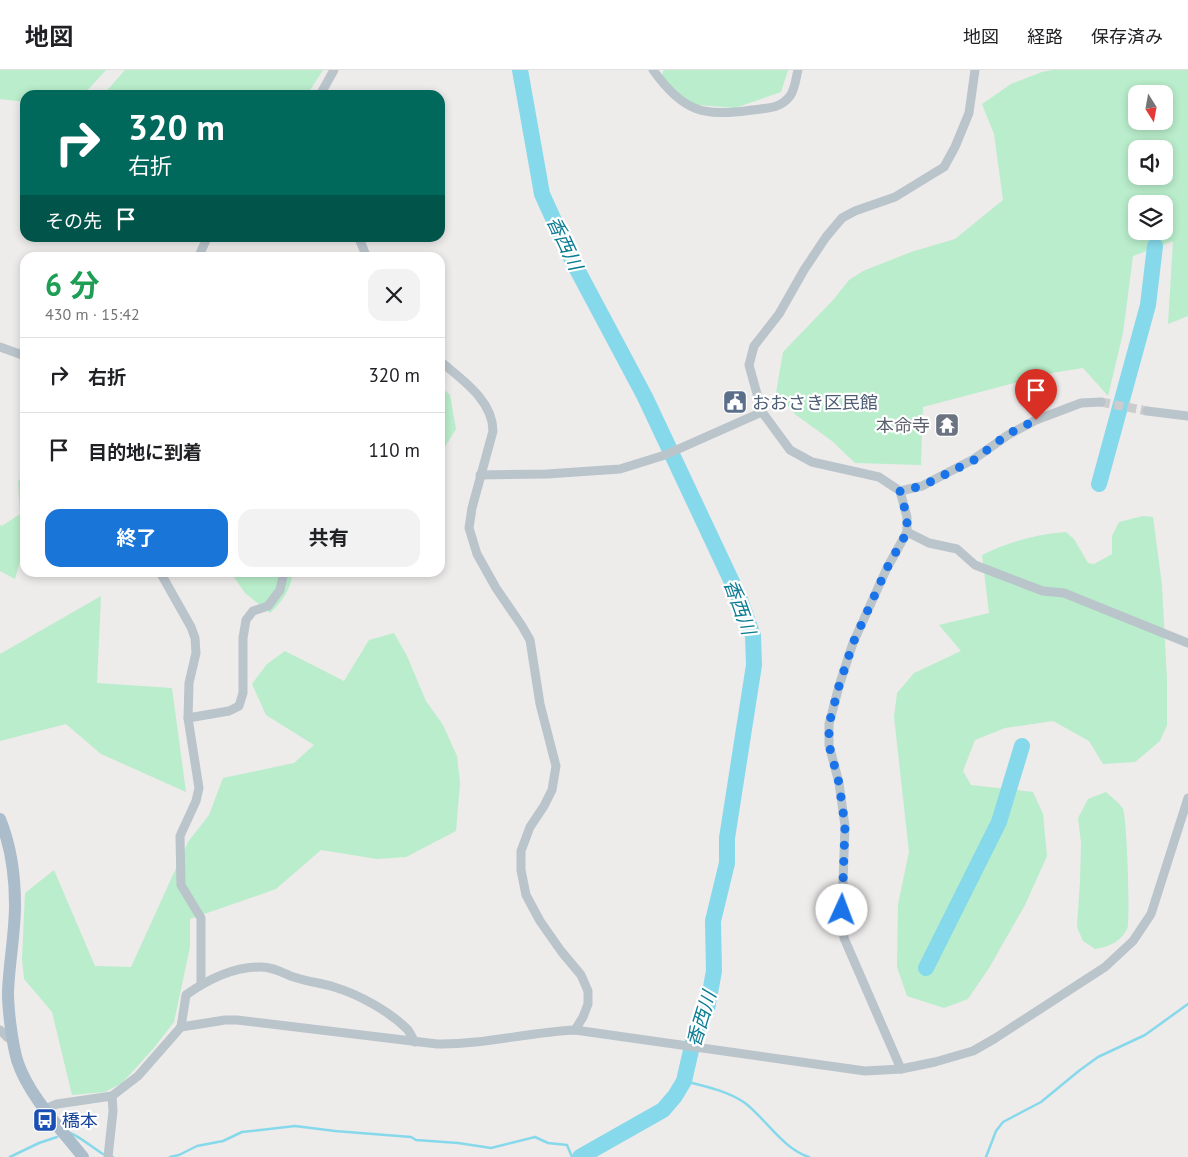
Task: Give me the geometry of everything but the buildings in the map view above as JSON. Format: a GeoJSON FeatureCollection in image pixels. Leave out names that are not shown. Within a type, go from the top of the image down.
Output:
{"type":"FeatureCollection","features":[{"type":"Feature","properties":{"kind":"main road"},"geometry":{"type":"LineString","coordinates":[[0,819],[13,864],[15,906],[8,993],[18,1060],[30,1085],[45,1108],[83,1157]]}},
{"type":"Feature","properties":{"kind":"street"},"geometry":{"type":"LineString","coordinates":[[323,90],[334,70]]}},
{"type":"Feature","properties":{"kind":"street"},"geometry":{"type":"LineString","coordinates":[[653,70],[664,85],[684,103],[704,112],[716,114],[777,107],[791,95],[798,70]]}},
{"type":"Feature","properties":{"kind":"street"},"geometry":{"type":"LineString","coordinates":[[901,1069],[844,938],[842,910],[845,826],[839,783],[829,745],[829,724],[853,643],[887,568],[907,532],[907,517],[900,491],[879,478],[812,462],[790,450],[762,412],[749,365],[754,346],[779,314],[804,270],[826,237],[842,218],[855,211],[895,197],[944,167],[955,147],[969,113],[975,70]]}},
{"type":"Feature","properties":{"kind":"street"},"geometry":{"type":"LineString","coordinates":[[0,347],[20,354]]}},
{"type":"Feature","properties":{"kind":"street"},"geometry":{"type":"LineString","coordinates":[[445,365],[472,389],[488,410],[493,421],[493,431],[480,475],[469,528],[477,554],[496,588],[530,640],[540,704],[556,766],[552,790],[530,827],[521,851],[521,870],[526,895],[540,922],[581,975],[588,991],[588,1004],[575,1030]]}},
{"type":"Feature","properties":{"kind":"street"},"geometry":{"type":"LineString","coordinates":[[900,491],[922,486],[974,460],[1008,434],[1036,420],[1082,403],[1101,402]]}},
{"type":"Feature","properties":{"kind":"street"},"geometry":{"type":"LineString","coordinates":[[1147,411],[1188,416]]}},
{"type":"Feature","properties":{"kind":"street"},"geometry":{"type":"LineString","coordinates":[[480,475],[620,470],[665,455],[762,412]]}},
{"type":"Feature","properties":{"kind":"street"},"geometry":{"type":"LineString","coordinates":[[907,532],[928,543],[957,549],[975,565],[1042,590],[1064,593],[1188,643]]}},
{"type":"Feature","properties":{"kind":"street"},"geometry":{"type":"LineString","coordinates":[[163,577],[191,627],[195,638],[196,653],[189,684],[188,718],[199,788],[196,801],[180,836],[181,886],[201,918],[201,984]]}},
{"type":"Feature","properties":{"kind":"street"},"geometry":{"type":"LineString","coordinates":[[188,718],[229,711],[239,706],[243,693],[243,638],[246,620],[253,612],[268,606],[280,590],[283,577]]}},
{"type":"Feature","properties":{"kind":"street"},"geometry":{"type":"LineString","coordinates":[[181,1028],[225,1020],[237,1020],[415,1042],[457,1044],[544,1031],[575,1030],[865,1071],[901,1069],[935,1062],[973,1051],[994,1039],[1105,967],[1133,941],[1151,914],[1188,798]]}},
{"type":"Feature","properties":{"kind":"street"},"geometry":{"type":"LineString","coordinates":[[45,1108],[57,1104],[112,1096],[138,1076],[181,1028],[186,995],[201,984],[235,971],[260,967],[276,969],[295,978],[334,986],[384,1011],[408,1030],[415,1042]]}},
{"type":"Feature","properties":{"kind":"street"},"geometry":{"type":"LineString","coordinates":[[0,1030],[6,1037],[14,1041]]}},
{"type":"Feature","properties":{"kind":"street"},"geometry":{"type":"LineString","coordinates":[[108,1157],[113,1111],[112,1096]]}},
{"type":"Feature","properties":{"kind":"green space"},"geometry":{"type":"Polygon","coordinates":[[[0,70],[106,70],[88,90],[20,90],[20,101],[0,99],[0,70]]]}},
{"type":"Feature","properties":{"kind":"green space"},"geometry":{"type":"Polygon","coordinates":[[[125,70],[323,70],[310,90],[107,90],[125,70]]]}},
{"type":"Feature","properties":{"kind":"green space"},"geometry":{"type":"Polygon","coordinates":[[[664,70],[788,70],[781,92],[735,108],[687,104],[661,77],[664,70]]]}},
{"type":"Feature","properties":{"kind":"green space"},"geometry":{"type":"Polygon","coordinates":[[[1053,70],[1188,70],[1188,316],[1168,324],[1173,241],[1133,256],[1123,333],[1108,396],[1083,368],[1052,373],[923,407],[921,465],[855,463],[832,441],[796,415],[776,393],[783,352],[834,299],[849,280],[863,271],[911,252],[955,239],[1003,200],[994,134],[982,104],[1011,84],[1042,72],[1053,70]]]}},
{"type":"Feature","properties":{"kind":"green space"},"geometry":{"type":"Polygon","coordinates":[[[445,390],[450,395],[456,429],[445,447],[445,390]]]}},
{"type":"Feature","properties":{"kind":"green space"},"geometry":{"type":"Polygon","coordinates":[[[20,479],[20,514],[18,482],[20,479]]]}},
{"type":"Feature","properties":{"kind":"green space"},"geometry":{"type":"Polygon","coordinates":[[[20,514],[20,562],[15,579],[0,571],[0,525],[2,526],[20,514]]]}},
{"type":"Feature","properties":{"kind":"green space"},"geometry":{"type":"Polygon","coordinates":[[[1143,516],[1153,517],[1162,585],[1167,681],[1167,725],[1160,741],[1135,762],[1103,764],[1089,741],[1053,721],[1005,728],[975,740],[963,771],[971,785],[1033,792],[1043,814],[1047,856],[1025,905],[989,968],[968,999],[944,1008],[907,996],[897,967],[898,904],[909,852],[894,717],[897,693],[914,673],[961,651],[939,625],[989,613],[982,555],[1023,539],[1066,532],[1074,539],[1088,563],[1094,564],[1112,554],[1112,536],[1119,522],[1143,516]]]}},
{"type":"Feature","properties":{"kind":"green space"},"geometry":{"type":"Polygon","coordinates":[[[234,577],[292,577],[285,595],[270,613],[245,593],[234,577]]]}},
{"type":"Feature","properties":{"kind":"green space"},"geometry":{"type":"Polygon","coordinates":[[[101,596],[97,683],[172,688],[186,792],[101,754],[66,724],[0,741],[0,654],[101,596]]]}},
{"type":"Feature","properties":{"kind":"green space"},"geometry":{"type":"Polygon","coordinates":[[[394,633],[407,656],[426,701],[443,725],[457,756],[460,783],[456,831],[406,857],[377,859],[321,850],[276,889],[190,919],[190,947],[174,1022],[153,1049],[122,1083],[105,1092],[72,1095],[52,1012],[24,979],[22,959],[25,893],[54,870],[95,966],[131,967],[188,842],[209,815],[223,778],[294,763],[314,745],[266,715],[252,684],[267,664],[285,651],[344,681],[369,640],[394,633]]]}},
{"type":"Feature","properties":{"kind":"green space"},"geometry":{"type":"Polygon","coordinates":[[[1106,792],[1123,809],[1128,867],[1128,926],[1123,936],[1115,942],[1095,949],[1083,941],[1077,927],[1081,843],[1078,818],[1088,799],[1106,792]]]}},
{"type":"Feature","properties":{"kind":"waterway","name":"香西川"},"geometry":{"type":"LineString","coordinates":[[520,70],[542,194],[571,258],[645,397],[739,597],[753,636],[754,665],[727,838],[727,863],[713,921],[714,971],[707,1009],[695,1033],[684,1081],[675,1096],[663,1110],[580,1157]]}},
{"type":"Feature","properties":{"kind":"waterway"},"geometry":{"type":"LineString","coordinates":[[1099,484],[1148,305],[1155,246]]}},
{"type":"Feature","properties":{"kind":"waterway"},"geometry":{"type":"LineString","coordinates":[[926,968],[999,822],[1022,746]]}},
{"type":"Feature","properties":{"kind":"waterway"},"geometry":{"type":"LineString","coordinates":[[986,1157],[996,1131],[1003,1122],[1041,1102],[1098,1057],[1145,1035],[1188,1004]]}},
{"type":"Feature","properties":{"kind":"waterway"},"geometry":{"type":"LineString","coordinates":[[684,1081],[716,1089],[745,1103],[783,1141],[809,1157]]}},
{"type":"Feature","properties":{"kind":"waterway"},"geometry":{"type":"LineString","coordinates":[[170,1157],[179,1155],[197,1146],[223,1141],[242,1132],[295,1126],[411,1137],[416,1140],[491,1148],[535,1137],[548,1143],[567,1145],[572,1157]]}},
{"type":"Feature","properties":{"kind":"waterway"},"geometry":{"type":"LineString","coordinates":[[70,1133],[103,1154]]}},
{"type":"Feature","properties":{"kind":"waterway"},"geometry":{"type":"LineString","coordinates":[[10,1157],[39,1143],[57,1137]]}},
{"type":"Feature","properties":{"kind":"tunnel"},"geometry":{"type":"LineString","coordinates":[[1101,402],[1147,411]]}},
{"type":"Feature","properties":{"kind":"place","name":"おおさき区民館"},"geometry":{"type":"Point","coordinates":[735,402]}},
{"type":"Feature","properties":{"kind":"place","name":"本命寺"},"geometry":{"type":"Point","coordinates":[947,425]}},
{"type":"Feature","properties":{"kind":"place","name":"橋本"},"geometry":{"type":"Point","coordinates":[45,1120]}},
{"type":"Feature","properties":{"kind":"route"},"geometry":{"type":"LineString","coordinates":[[842,910],[845,826],[839,783],[829,745],[829,724],[853,643],[887,568],[907,532],[907,517],[900,491],[922,486],[974,460],[1008,434],[1036,420]]}}]}
